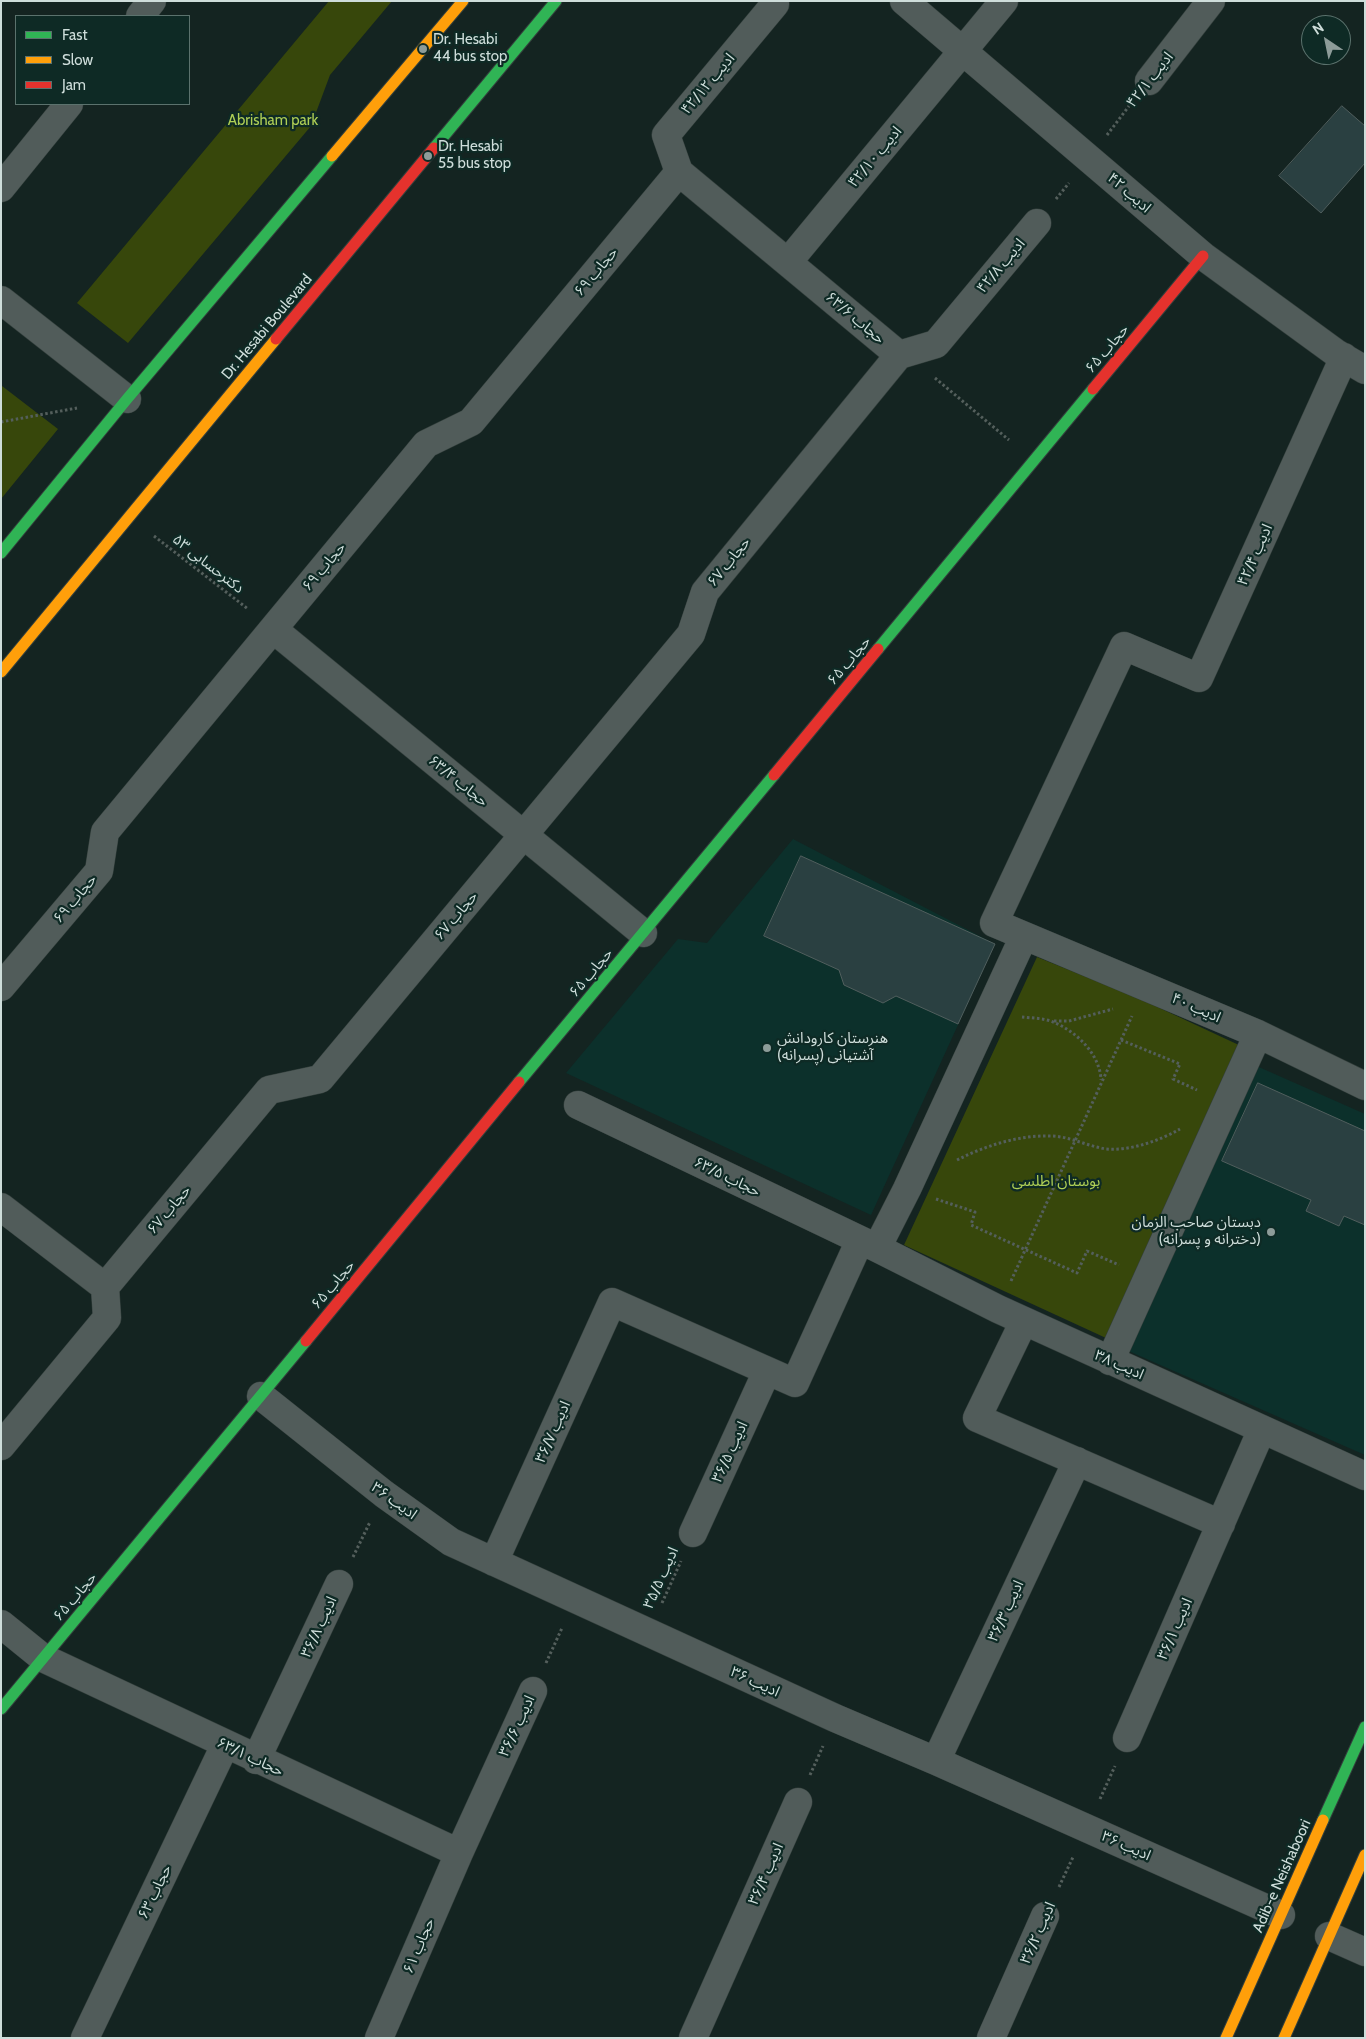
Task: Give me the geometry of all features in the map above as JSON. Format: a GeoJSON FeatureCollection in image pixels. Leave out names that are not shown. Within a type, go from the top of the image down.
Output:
{"type":"FeatureCollection","features":[{"type":"Feature","properties":{"kind":"street"},"geometry":{"type":"LineString","coordinates":[[141,15],[152,1]]}},
{"type":"Feature","properties":{"kind":"street"},"geometry":{"type":"LineString","coordinates":[[1,553],[126,399],[463,1]]}},
{"type":"Feature","properties":{"kind":"street","name":"Dr. Hesabi Boulevard"},"geometry":{"type":"LineString","coordinates":[[1,672],[556,1]]}},
{"type":"Feature","properties":{"kind":"street","name":"ادیب ۴۲"},"geometry":{"type":"LineString","coordinates":[[904,1],[1203,256],[1354,364]]}},
{"type":"Feature","properties":{"kind":"street","name":"ادیب ۴۲/۱۰"},"geometry":{"type":"LineString","coordinates":[[788,262],[1004,1]]}},
{"type":"Feature","properties":{"kind":"street","name":"ادیب ۴۲/۱"},"geometry":{"type":"LineString","coordinates":[[1149,81],[1211,1]]}},
{"type":"Feature","properties":{"kind":"street","name":"ادیب ۴۲/۱۲"},"geometry":{"type":"LineString","coordinates":[[678,172],[666,135],[775,4]]}},
{"type":"Feature","properties":{"kind":"street"},"geometry":{"type":"LineString","coordinates":[[1,188],[68,105]]}},
{"type":"Feature","properties":{"kind":"street","name":"حجاب ۶۳/۶"},"geometry":{"type":"LineString","coordinates":[[678,172],[899,355]]}},
{"type":"Feature","properties":{"kind":"street","name":"حجاب ۶۹"},"geometry":{"type":"LineString","coordinates":[[1,987],[99,871],[105,832],[426,444],[471,422],[678,172]]}},
{"type":"Feature","properties":{"kind":"street","name":"ادیب ۴۲/۸"},"geometry":{"type":"LineString","coordinates":[[899,355],[936,344],[1037,223]]}},
{"type":"Feature","properties":{"kind":"street","name":"حجاب ۶۵"},"geometry":{"type":"LineString","coordinates":[[1,1709],[1203,256]]}},
{"type":"Feature","properties":{"kind":"street"},"geometry":{"type":"LineString","coordinates":[[1,300],[126,399]]}},
{"type":"Feature","properties":{"kind":"street","name":"حجاب ۶۷"},"geometry":{"type":"LineString","coordinates":[[105,1287],[270,1090],[320,1079],[691,634],[706,592],[899,355]]}},
{"type":"Feature","properties":{"kind":"street","name":"ادیب ۴۲/۴"},"geometry":{"type":"LineString","coordinates":[[1124,646],[1199,678],[1354,364]]}},
{"type":"Feature","properties":{"kind":"street","name":"حجاب ۶۳/۴"},"geometry":{"type":"LineString","coordinates":[[273,629],[643,933]]}},
{"type":"Feature","properties":{"kind":"street","name":"ادیب ۴۰"},"geometry":{"type":"LineString","coordinates":[[1124,646],[994,923],[1363,1079]]}},
{"type":"Feature","properties":{"kind":"street"},"geometry":{"type":"LineString","coordinates":[[768,1371],[795,1383],[868,1244],[907,1189],[1024,936]]}},
{"type":"Feature","properties":{"kind":"street"},"geometry":{"type":"LineString","coordinates":[[1110,1361],[1258,1034]]}},
{"type":"Feature","properties":{"kind":"street","name":"حجاب ۶۳/۵"},"geometry":{"type":"LineString","coordinates":[[578,1105],[868,1244]]}},
{"type":"Feature","properties":{"kind":"street"},"geometry":{"type":"LineString","coordinates":[[1,1207],[105,1287],[107,1318],[1,1446]]}},
{"type":"Feature","properties":{"kind":"street","name":"ادیب ۳۸"},"geometry":{"type":"LineString","coordinates":[[868,1244],[998,1309],[1365,1476]]}},
{"type":"Feature","properties":{"kind":"street","name":"ادیب ۳۶/۷"},"geometry":{"type":"LineString","coordinates":[[494,1562],[612,1302],[768,1371]]}},
{"type":"Feature","properties":{"kind":"street"},"geometry":{"type":"LineString","coordinates":[[1024,1321],[977,1418],[1221,1524]]}},
{"type":"Feature","properties":{"kind":"street","name":"ادیب ۳۶/۵"},"geometry":{"type":"LineString","coordinates":[[693,1533],[768,1371]]}},
{"type":"Feature","properties":{"kind":"street","name":"ادیب ۳۶"},"geometry":{"type":"LineString","coordinates":[[261,1396],[384,1494],[451,1542],[835,1718],[1281,1915]]}},
{"type":"Feature","properties":{"kind":"street","name":"ادیب ۳۶/۱"},"geometry":{"type":"LineString","coordinates":[[1127,1738],[1262,1429]]}},
{"type":"Feature","properties":{"kind":"street","name":"ادیب ۳۶/۳"},"geometry":{"type":"LineString","coordinates":[[936,1761],[1077,1461]]}},
{"type":"Feature","properties":{"kind":"street","name":"ادیب ۳۶/۸"},"geometry":{"type":"LineString","coordinates":[[256,1760],[339,1584]]}},
{"type":"Feature","properties":{"kind":"street","name":"حجاب ۶۳/۱"},"geometry":{"type":"LineString","coordinates":[[1,1624],[43,1658],[256,1760],[458,1853]]}},
{"type":"Feature","properties":{"kind":"street","name":"ادیب ۳۶/۶"},"geometry":{"type":"LineString","coordinates":[[458,1853],[533,1691]]}},
{"type":"Feature","properties":{"kind":"street","name":"Adib-e Neishaboori"},"geometry":{"type":"LineString","coordinates":[[1226,2038],[1365,1726]]}},
{"type":"Feature","properties":{"kind":"street","name":"حجاب ۶۳"},"geometry":{"type":"LineString","coordinates":[[86,2038],[225,1745]]}},
{"type":"Feature","properties":{"kind":"street","name":"ادیب ۳۶/۴"},"geometry":{"type":"LineString","coordinates":[[702,2035],[798,1802]]}},
{"type":"Feature","properties":{"kind":"street","name":"حجاب ۶۱"},"geometry":{"type":"LineString","coordinates":[[379,2038],[458,1853]]}},
{"type":"Feature","properties":{"kind":"street"},"geometry":{"type":"LineString","coordinates":[[1284,2038],[1365,1855]]}},
{"type":"Feature","properties":{"kind":"street","name":"ادیب ۳۶/۲"},"geometry":{"type":"LineString","coordinates":[[991,2038],[1045,1916]]}},
{"type":"Feature","properties":{"kind":"street"},"geometry":{"type":"LineString","coordinates":[[1329,1936],[1365,1952]]}},
{"type":"Feature","properties":{"kind":"path","name":"ادیب ۴۲/۱"},"geometry":{"type":"LineString","coordinates":[[1089,158],[1149,81]]}},
{"type":"Feature","properties":{"kind":"path"},"geometry":{"type":"LineString","coordinates":[[1037,223],[1089,158]]}},
{"type":"Feature","properties":{"kind":"path","name":"حجاب ۶۳/۶"},"geometry":{"type":"LineString","coordinates":[[899,355],[925,370],[1034,460]]}},
{"type":"Feature","properties":{"kind":"path"},"geometry":{"type":"LineString","coordinates":[[1,422],[78,408]]}},
{"type":"Feature","properties":{"kind":"path","name":"دکترحسابی ۵۳"},"geometry":{"type":"LineString","coordinates":[[130,518],[273,629]]}},
{"type":"Feature","properties":{"kind":"path"},"geometry":{"type":"LineString","coordinates":[[989,1013],[1051,1021],[1068,1021],[1122,1006],[1146,986]]}},
{"type":"Feature","properties":{"kind":"path"},"geometry":{"type":"LineString","coordinates":[[998,1309],[1146,986]]}},
{"type":"Feature","properties":{"kind":"path"},"geometry":{"type":"LineString","coordinates":[[1051,1021],[1080,1039],[1091,1052],[1101,1073],[1101,1083]]}},
{"type":"Feature","properties":{"kind":"path"},"geometry":{"type":"LineString","coordinates":[[1121,1040],[1180,1064],[1173,1079],[1221,1101],[1236,1084]]}},
{"type":"Feature","properties":{"kind":"path"},"geometry":{"type":"LineString","coordinates":[[952,1163],[987,1147],[1020,1139],[1050,1136],[1075,1140],[1106,1149],[1133,1147],[1170,1134],[1186,1126]]}},
{"type":"Feature","properties":{"kind":"path"},"geometry":{"type":"LineString","coordinates":[[907,1189],[975,1212],[971,1225],[1076,1273],[1087,1250],[1149,1278]]}},
{"type":"Feature","properties":{"kind":"path","name":"ادیب ۳۶/۸"},"geometry":{"type":"LineString","coordinates":[[339,1584],[384,1494]]}},
{"type":"Feature","properties":{"kind":"path","name":"ادیب ۳۵/۵"},"geometry":{"type":"LineString","coordinates":[[649,1632],[693,1533]]}},
{"type":"Feature","properties":{"kind":"path","name":"ادیب ۳۶/۶"},"geometry":{"type":"LineString","coordinates":[[533,1691],[575,1600]]}},
{"type":"Feature","properties":{"kind":"path"},"geometry":{"type":"LineString","coordinates":[[798,1802],[835,1718]]}},
{"type":"Feature","properties":{"kind":"path"},"geometry":{"type":"LineString","coordinates":[[1086,1828],[1127,1738]]}},
{"type":"Feature","properties":{"kind":"path","name":"ادیب ۳۶/۲"},"geometry":{"type":"LineString","coordinates":[[1045,1916],[1086,1828]]}},
{"type":"Feature","properties":{"kind":"shaded area","name":"هنرستان کارودانش آشتیانی (پسرانه)"},"geometry":{"type":"Polygon","coordinates":[[[793,839],[995,944],[871,1215],[566,1073],[678,939],[707,943],[793,839]]]}},
{"type":"Feature","properties":{"kind":"shaded area","name":"دبستان صاحب الزمان (دخترانه و پسرانه)"},"geometry":{"type":"Polygon","coordinates":[[[1252,1064],[1365,1114],[1365,1455],[1124,1349],[1252,1064]]]}},
{"type":"Feature","properties":{"kind":"green space","name":"Abrisham park"},"geometry":{"type":"Polygon","coordinates":[[[329,1],[392,1],[330,75],[311,126],[128,343],[77,303],[329,1]]]}},
{"type":"Feature","properties":{"kind":"green space"},"geometry":{"type":"Polygon","coordinates":[[[1,387],[58,429],[1,499],[1,387]]]}},
{"type":"Feature","properties":{"kind":"green space","name":"بوستان اطلسی"},"geometry":{"type":"Polygon","coordinates":[[[1037,957],[1136,997],[1241,1046],[1106,1338],[904,1245],[1037,957]]]}},
{"type":"Feature","properties":{"kind":"building"},"geometry":{"type":"Polygon","coordinates":[[[1342,106],[1365,126],[1365,163],[1321,213],[1279,176],[1342,106]]]}},
{"type":"Feature","properties":{"kind":"building"},"geometry":{"type":"Polygon","coordinates":[[[801,856],[995,944],[958,1024],[896,996],[883,1003],[844,985],[839,970],[764,936],[801,856]]]}},
{"type":"Feature","properties":{"kind":"building"},"geometry":{"type":"Polygon","coordinates":[[[1258,1083],[1365,1131],[1365,1225],[1344,1216],[1339,1226],[1306,1211],[1311,1200],[1222,1161],[1258,1083]]]}},
{"type":"Feature","properties":{"kind":"traffic: fast"},"geometry":{"type":"LineString","coordinates":[[434,148],[556,1]]}},
{"type":"Feature","properties":{"kind":"traffic: fast"},"geometry":{"type":"LineString","coordinates":[[1,553],[127,399],[332,156]]}},
{"type":"Feature","properties":{"kind":"traffic: fast"},"geometry":{"type":"LineString","coordinates":[[878,649],[1093,389]]}},
{"type":"Feature","properties":{"kind":"traffic: fast"},"geometry":{"type":"LineString","coordinates":[[519,1082],[774,775]]}},
{"type":"Feature","properties":{"kind":"traffic: fast"},"geometry":{"type":"LineString","coordinates":[[1,1709],[306,1341]]}},
{"type":"Feature","properties":{"kind":"traffic: fast"},"geometry":{"type":"LineString","coordinates":[[1323,1820],[1365,1727]]}},
{"type":"Feature","properties":{"kind":"traffic: slow"},"geometry":{"type":"LineString","coordinates":[[332,156],[463,1]]}},
{"type":"Feature","properties":{"kind":"traffic: slow"},"geometry":{"type":"LineString","coordinates":[[1,672],[276,339]]}},
{"type":"Feature","properties":{"kind":"traffic: slow"},"geometry":{"type":"LineString","coordinates":[[1226,2038],[1323,1820]]}},
{"type":"Feature","properties":{"kind":"traffic: slow"},"geometry":{"type":"LineString","coordinates":[[1284,2038],[1365,1855]]}},
{"type":"Feature","properties":{"kind":"traffic: jam"},"geometry":{"type":"LineString","coordinates":[[276,339],[434,148]]}},
{"type":"Feature","properties":{"kind":"traffic: jam"},"geometry":{"type":"LineString","coordinates":[[1093,389],[1203,256]]}},
{"type":"Feature","properties":{"kind":"traffic: jam"},"geometry":{"type":"LineString","coordinates":[[774,775],[878,649]]}},
{"type":"Feature","properties":{"kind":"traffic: jam"},"geometry":{"type":"LineString","coordinates":[[306,1341],[519,1082]]}},
{"type":"Feature","properties":{"kind":"place","name":"Dr. Hesabi 44 bus stop"},"geometry":{"type":"Point","coordinates":[423,49]}},
{"type":"Feature","properties":{"kind":"place","name":"Dr. Hesabi 55 bus stop"},"geometry":{"type":"Point","coordinates":[428,156]}},
{"type":"Feature","properties":{"kind":"place","name":"هنرستان کارودانش آشتیانی (پسرانه)"},"geometry":{"type":"Point","coordinates":[767,1048]}},
{"type":"Feature","properties":{"kind":"place","name":"دبستان صاحب الزمان (دخترانه و پسرانه)"},"geometry":{"type":"Point","coordinates":[1271,1232]}}]}
